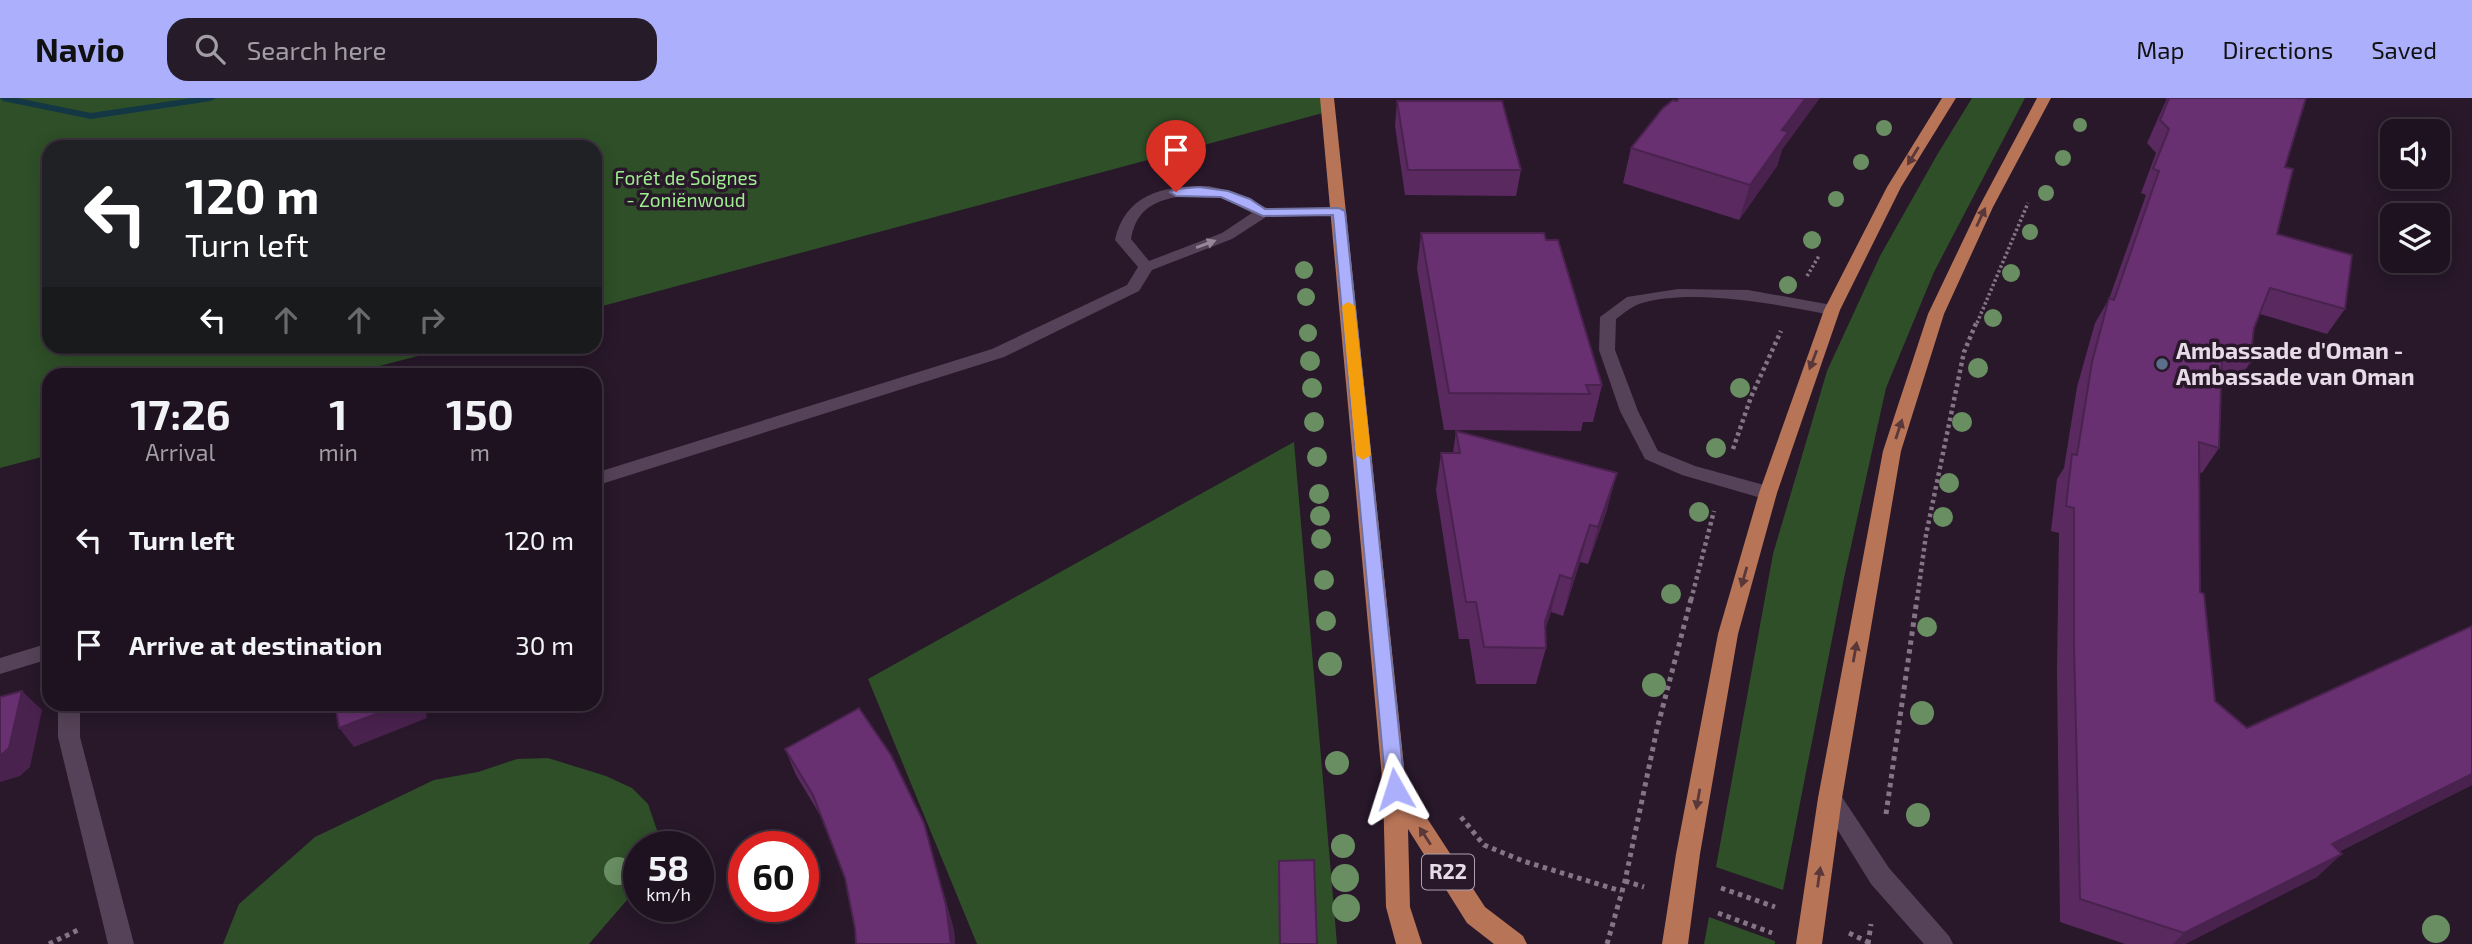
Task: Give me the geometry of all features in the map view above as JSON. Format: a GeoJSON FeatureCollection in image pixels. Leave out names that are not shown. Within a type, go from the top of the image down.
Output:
{"type":"FeatureCollection","features":[{"type":"Feature","properties":{"kind":"main road","name":"R22"},"geometry":{"type":"LineString","coordinates":[[1327,98],[1395,789],[1398,907],[1409,944]]}},
{"type":"Feature","properties":{"kind":"main road"},"geometry":{"type":"LineString","coordinates":[[1675,944],[1728,634],[1768,493],[1832,310],[1894,187],[1949,98]]}},
{"type":"Feature","properties":{"kind":"main road"},"geometry":{"type":"LineString","coordinates":[[1809,944],[1830,798],[1892,451],[1936,314],[1986,207],[2044,98]]}},
{"type":"Feature","properties":{"kind":"main road","name":"R22"},"geometry":{"type":"LineString","coordinates":[[1395,789],[1476,915],[1514,944]]}},
{"type":"Feature","properties":{"kind":"street"},"geometry":{"type":"LineString","coordinates":[[1146,267],[1123,240],[1123,229],[1136,210],[1157,197],[1199,191],[1223,193],[1263,212],[1339,211]]}},
{"type":"Feature","properties":{"kind":"street"},"geometry":{"type":"LineString","coordinates":[[602,478],[998,353],[1133,288],[1146,267],[1227,236],[1263,212]]}},
{"type":"Feature","properties":{"kind":"street"},"geometry":{"type":"LineString","coordinates":[[1768,493],[1689,471],[1651,455],[1629,411],[1607,350],[1608,317],[1633,300],[1678,295],[1748,295],[1832,310]]}},
{"type":"Feature","properties":{"kind":"street"},"geometry":{"type":"LineString","coordinates":[[0,666],[42,653]]}},
{"type":"Feature","properties":{"kind":"street"},"geometry":{"type":"LineString","coordinates":[[69,711],[69,737],[121,944]]}},
{"type":"Feature","properties":{"kind":"street"},"geometry":{"type":"LineString","coordinates":[[1830,798],[1880,876],[1940,944]]}},
{"type":"Feature","properties":{"kind":"path"},"geometry":{"type":"LineString","coordinates":[[1885,820],[1926,535],[1964,352],[2029,201]]}},
{"type":"Feature","properties":{"kind":"path"},"geometry":{"type":"LineString","coordinates":[[1457,813],[1484,845],[1523,861],[1621,891]]}},
{"type":"Feature","properties":{"kind":"path"},"geometry":{"type":"LineString","coordinates":[[1606,944],[1625,881]]}},
{"type":"Feature","properties":{"kind":"path"},"geometry":{"type":"LineString","coordinates":[[1713,886],[1781,909]]}},
{"type":"Feature","properties":{"kind":"path"},"geometry":{"type":"LineString","coordinates":[[1710,910],[1776,934]]}},
{"type":"Feature","properties":{"kind":"path"},"geometry":{"type":"LineString","coordinates":[[1845,932],[1869,943]]}},
{"type":"Feature","properties":{"kind":"green space","name":"Forêt de Soignes - Zoniënwoud"},"geometry":{"type":"Polygon","coordinates":[[[0,98],[1321,98],[1323,113],[602,306],[602,140],[42,140],[42,354],[426,354],[371,368],[42,368],[42,457],[0,468],[0,98]]]}},
{"type":"Feature","properties":{"kind":"green space"},"geometry":{"type":"Polygon","coordinates":[[[1972,98],[2025,98],[1934,272],[1886,388],[1844,578],[1783,890],[1716,867],[1773,554],[1827,371],[1880,256],[1972,98]]]}},
{"type":"Feature","properties":{"kind":"green space"},"geometry":{"type":"Polygon","coordinates":[[[1294,442],[1337,944],[977,944],[868,679],[1294,442]]]}},
{"type":"Feature","properties":{"kind":"green space"},"geometry":{"type":"Polygon","coordinates":[[[548,758],[606,776],[632,788],[648,804],[657,831],[623,831],[623,905],[589,944],[223,944],[239,904],[315,837],[434,780],[478,772],[517,759],[548,758]]]}},
{"type":"Feature","properties":{"kind":"green space"},"geometry":{"type":"Polygon","coordinates":[[[1709,917],[1775,941],[1775,944],[1704,944],[1709,917]]]}},
{"type":"Feature","properties":{"kind":"building"},"geometry":{"type":"Polygon","coordinates":[[[1679,98],[1806,98],[1782,130],[1788,132],[1750,185],[1631,148],[1663,108],[1679,98]]]}},
{"type":"Feature","properties":{"kind":"building"},"geometry":{"type":"Polygon","coordinates":[[[2169,98],[2306,98],[2285,167],[2293,169],[2277,234],[2352,255],[2345,309],[2270,288],[2254,328],[2250,363],[2222,355],[2219,448],[2199,442],[2200,592],[2204,594],[2215,701],[2247,728],[2472,626],[2472,774],[2332,844],[2342,854],[2184,933],[2080,899],[2074,645],[2074,508],[2066,506],[2072,454],[2077,455],[2092,362],[2109,298],[2114,300],[2159,171],[2153,169],[2169,129],[2160,120],[2169,98]]]}},
{"type":"Feature","properties":{"kind":"building"},"geometry":{"type":"Polygon","coordinates":[[[1397,101],[1502,101],[1521,170],[1408,170],[1397,101]]]}},
{"type":"Feature","properties":{"kind":"building"},"geometry":{"type":"Polygon","coordinates":[[[1421,233],[1544,233],[1546,240],[1558,240],[1602,385],[1586,385],[1590,394],[1449,393],[1421,233]]]}},
{"type":"Feature","properties":{"kind":"building"},"geometry":{"type":"Polygon","coordinates":[[[1456,431],[1617,473],[1598,527],[1590,525],[1572,579],[1560,575],[1545,622],[1546,648],[1484,647],[1476,602],[1466,602],[1441,453],[1460,453],[1456,431]]]}},
{"type":"Feature","properties":{"kind":"building"},"geometry":{"type":"Polygon","coordinates":[[[22,691],[9,748],[0,756],[0,697],[22,691]]]}},
{"type":"Feature","properties":{"kind":"building"},"geometry":{"type":"Polygon","coordinates":[[[859,708],[891,755],[924,823],[946,905],[951,944],[856,944],[845,878],[813,795],[785,749],[859,708]]]}},
{"type":"Feature","properties":{"kind":"building"},"geometry":{"type":"Polygon","coordinates":[[[336,711],[384,711],[339,728],[336,711]]]}},
{"type":"Feature","properties":{"kind":"building"},"geometry":{"type":"Polygon","coordinates":[[[1314,860],[1317,944],[1280,944],[1279,861],[1314,860]]]}},
{"type":"Feature","properties":{"kind":"waterway"},"geometry":{"type":"LineString","coordinates":[[3,98],[91,116],[211,98]]}},
{"type":"Feature","properties":{"kind":"slow traffic"},"geometry":{"type":"LineString","coordinates":[[1348,306],[1363,455]]}},
{"type":"Feature","properties":{"kind":"place","name":"Ambassade d'Oman - Ambassade van Oman"},"geometry":{"type":"Point","coordinates":[2162,364]}},
{"type":"Feature","properties":{"kind":"route"},"geometry":{"type":"LineString","coordinates":[[1176,192],[1223,193],[1263,212],[1339,211],[1395,789]]}}]}
